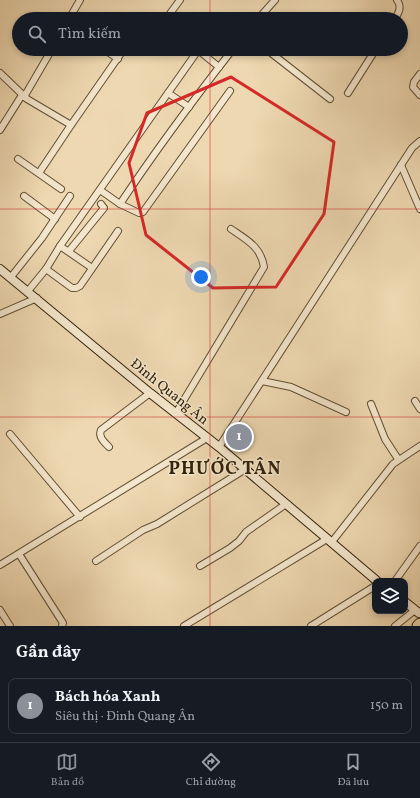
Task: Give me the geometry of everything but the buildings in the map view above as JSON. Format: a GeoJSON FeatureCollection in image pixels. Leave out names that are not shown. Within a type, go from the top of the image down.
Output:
{"type":"FeatureCollection","features":[{"type":"Feature","properties":{"kind":"street"},"geometry":{"type":"LineString","coordinates":[[73,12],[80,0]]}},
{"type":"Feature","properties":{"kind":"street"},"geometry":{"type":"LineString","coordinates":[[171,12],[180,0]]}},
{"type":"Feature","properties":{"kind":"street"},"geometry":{"type":"LineString","coordinates":[[264,12],[274,0]]}},
{"type":"Feature","properties":{"kind":"street"},"geometry":{"type":"LineString","coordinates":[[397,0],[400,4],[398,12]]}},
{"type":"Feature","properties":{"kind":"street"},"geometry":{"type":"LineString","coordinates":[[0,130],[48,56]]}},
{"type":"Feature","properties":{"kind":"street"},"geometry":{"type":"LineString","coordinates":[[39,173],[118,58],[115,56]]}},
{"type":"Feature","properties":{"kind":"street"},"geometry":{"type":"LineString","coordinates":[[28,291],[46,269],[60,246],[194,56]]}},
{"type":"Feature","properties":{"kind":"street"},"geometry":{"type":"LineString","coordinates":[[205,56],[219,67]]}},
{"type":"Feature","properties":{"kind":"street"},"geometry":{"type":"LineString","coordinates":[[120,204],[147,164],[228,56]]}},
{"type":"Feature","properties":{"kind":"street"},"geometry":{"type":"LineString","coordinates":[[275,56],[330,99]]}},
{"type":"Feature","properties":{"kind":"street"},"geometry":{"type":"LineString","coordinates":[[348,93],[372,56]]}},
{"type":"Feature","properties":{"kind":"street"},"geometry":{"type":"LineString","coordinates":[[0,73],[23,96],[72,125]]}},
{"type":"Feature","properties":{"kind":"street"},"geometry":{"type":"LineString","coordinates":[[420,74],[414,82],[413,87],[420,95]]}},
{"type":"Feature","properties":{"kind":"street"},"geometry":{"type":"LineString","coordinates":[[100,190],[120,204],[140,213],[145,210],[230,91]]}},
{"type":"Feature","properties":{"kind":"street"},"geometry":{"type":"LineString","coordinates":[[168,92],[189,107]]}},
{"type":"Feature","properties":{"kind":"street"},"geometry":{"type":"LineString","coordinates":[[219,447],[412,148],[420,141]]}},
{"type":"Feature","properties":{"kind":"street"},"geometry":{"type":"LineString","coordinates":[[18,159],[61,189]]}},
{"type":"Feature","properties":{"kind":"street"},"geometry":{"type":"LineString","coordinates":[[401,165],[420,209]]}},
{"type":"Feature","properties":{"kind":"street"},"geometry":{"type":"LineString","coordinates":[[24,196],[55,219]]}},
{"type":"Feature","properties":{"kind":"street"},"geometry":{"type":"LineString","coordinates":[[10,277],[42,238],[70,196]]}},
{"type":"Feature","properties":{"kind":"street"},"geometry":{"type":"LineString","coordinates":[[69,251],[104,208],[101,204]]}},
{"type":"Feature","properties":{"kind":"street"},"geometry":{"type":"LineString","coordinates":[[176,413],[264,267],[263,258],[256,248],[231,228]]}},
{"type":"Feature","properties":{"kind":"street"},"geometry":{"type":"LineString","coordinates":[[46,269],[72,288],[80,286],[118,231]]}},
{"type":"Feature","properties":{"kind":"street"},"geometry":{"type":"LineString","coordinates":[[60,246],[92,268]]}},
{"type":"Feature","properties":{"kind":"street","name":"Đinh Quang Ân"},"geometry":{"type":"LineString","coordinates":[[0,269],[37,298],[150,393],[219,447],[244,470],[374,578]]}},
{"type":"Feature","properties":{"kind":"street"},"geometry":{"type":"LineString","coordinates":[[0,314],[37,298]]}},
{"type":"Feature","properties":{"kind":"street"},"geometry":{"type":"LineString","coordinates":[[262,381],[291,387],[346,412]]}},
{"type":"Feature","properties":{"kind":"street"},"geometry":{"type":"LineString","coordinates":[[109,447],[100,437],[101,430],[150,393]]}},
{"type":"Feature","properties":{"kind":"street"},"geometry":{"type":"LineString","coordinates":[[416,401],[420,409]]}},
{"type":"Feature","properties":{"kind":"street"},"geometry":{"type":"LineString","coordinates":[[372,404],[385,439],[398,459]]}},
{"type":"Feature","properties":{"kind":"street"},"geometry":{"type":"LineString","coordinates":[[10,434],[80,517]]}},
{"type":"Feature","properties":{"kind":"street"},"geometry":{"type":"LineString","coordinates":[[0,566],[207,438]]}},
{"type":"Feature","properties":{"kind":"street"},"geometry":{"type":"LineString","coordinates":[[184,626],[329,541],[398,459],[420,446]]}},
{"type":"Feature","properties":{"kind":"street"},"geometry":{"type":"LineString","coordinates":[[96,561],[143,530],[157,524],[244,470]]}},
{"type":"Feature","properties":{"kind":"street"},"geometry":{"type":"LineString","coordinates":[[200,566],[230,548],[239,541],[246,532],[286,504]]}},
{"type":"Feature","properties":{"kind":"street"},"geometry":{"type":"LineString","coordinates":[[397,578],[420,546]]}},
{"type":"Feature","properties":{"kind":"street"},"geometry":{"type":"LineString","coordinates":[[19,554],[62,623],[62,626]]}},
{"type":"Feature","properties":{"kind":"street"},"geometry":{"type":"LineString","coordinates":[[311,626],[372,588]]}},
{"type":"Feature","properties":{"kind":"street"},"geometry":{"type":"LineString","coordinates":[[395,626],[417,612],[408,604]]}},
{"type":"Feature","properties":{"kind":"street"},"geometry":{"type":"LineString","coordinates":[[0,610],[10,626]]}},
{"type":"Feature","properties":{"kind":"highlighted area"},"geometry":{"type":"Polygon","coordinates":[[[231,77],[334,142],[324,214],[276,287],[213,288],[146,235],[129,163],[147,113],[231,77]]]}},
{"type":"Feature","properties":{"kind":"place","name":"Bách hóa Xanh"},"geometry":{"type":"Point","coordinates":[239,437]}},
{"type":"Feature","properties":{"kind":"district","name":"PHƯỚC TÂN"},"geometry":{"type":"Point","coordinates":[225,468]}}]}
